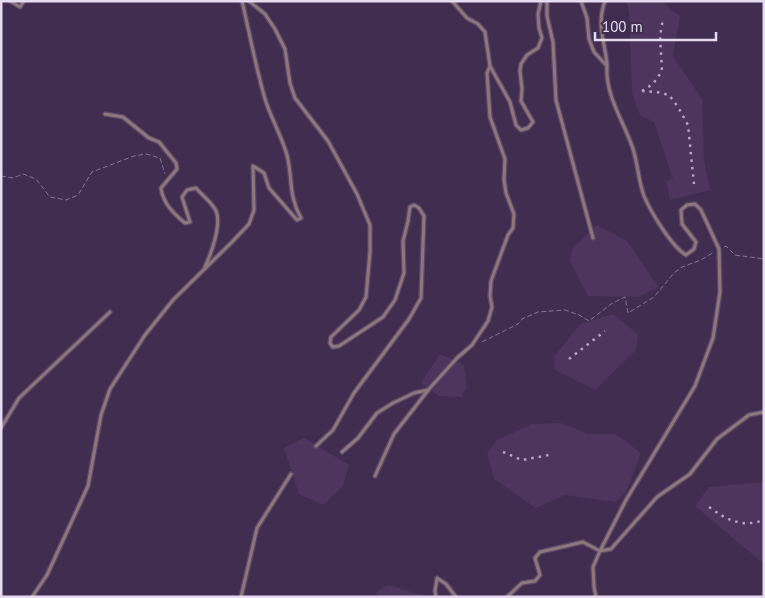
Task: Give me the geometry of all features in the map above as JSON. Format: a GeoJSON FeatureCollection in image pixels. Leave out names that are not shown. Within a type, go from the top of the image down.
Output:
{"type":"FeatureCollection","features":[{"type":"Feature","properties":{"kind":"lane"},"geometry":{"type":"LineString","coordinates":[[10,1],[20,7],[24,1]]}},
{"type":"Feature","properties":{"kind":"lane"},"geometry":{"type":"LineString","coordinates":[[32,597],[47,575],[88,486],[101,416],[110,389],[145,335],[173,300],[249,224],[254,210],[253,166],[264,173],[269,188],[297,220],[301,218],[292,199],[290,166],[282,138],[263,92],[242,1]]}},
{"type":"Feature","properties":{"kind":"lane"},"geometry":{"type":"LineString","coordinates":[[249,1],[265,14],[275,28],[285,49],[290,83],[295,98],[328,141],[357,194],[370,225],[366,297],[359,310],[331,337],[330,343],[333,347],[339,346],[382,317],[394,300],[404,273],[403,241],[410,207],[414,205],[419,208],[424,216],[420,298],[409,319],[354,393],[333,430],[316,446]]}},
{"type":"Feature","properties":{"kind":"lane"},"geometry":{"type":"LineString","coordinates":[[452,1],[467,18],[478,24],[485,32],[490,66],[510,102],[516,125],[521,130],[528,128],[533,122],[520,100],[522,89],[520,71],[521,64],[527,55],[538,48],[542,38],[538,14],[541,1]]}},
{"type":"Feature","properties":{"kind":"lane"},"geometry":{"type":"LineString","coordinates":[[547,1],[547,16],[553,42],[556,100],[592,238]]}},
{"type":"Feature","properties":{"kind":"lane"},"geometry":{"type":"LineString","coordinates":[[581,1],[587,18],[589,39],[594,52],[607,66]]}},
{"type":"Feature","properties":{"kind":"lane"},"geometry":{"type":"LineString","coordinates":[[596,597],[593,567],[626,500],[695,386],[712,338],[720,292],[719,249],[701,210],[695,204],[687,205],[680,210],[682,224],[696,242],[694,249],[686,255],[671,242],[644,195],[632,147],[613,102],[606,78],[606,47],[600,24],[606,1]]}},
{"type":"Feature","properties":{"kind":"lane"},"geometry":{"type":"LineString","coordinates":[[375,476],[394,434],[457,358],[472,345],[488,321],[492,307],[490,296],[491,281],[496,264],[513,228],[514,214],[506,193],[504,180],[505,159],[490,118],[487,73],[490,66]]}},
{"type":"Feature","properties":{"kind":"lane"},"geometry":{"type":"LineString","coordinates":[[105,114],[122,117],[149,138],[159,142],[176,162],[177,169],[161,188],[162,198],[185,223],[190,222],[182,197],[187,190],[196,188],[214,207],[218,214],[212,252],[204,270]]}},
{"type":"Feature","properties":{"kind":"lane"},"geometry":{"type":"LineString","coordinates":[[1,428],[19,398],[110,312]]}},
{"type":"Feature","properties":{"kind":"lane"},"geometry":{"type":"LineString","coordinates":[[342,452],[358,438],[377,413],[414,393],[429,390]]}},
{"type":"Feature","properties":{"kind":"lane"},"geometry":{"type":"LineString","coordinates":[[507,597],[522,583],[535,581],[540,575],[535,558],[540,552],[583,542],[600,551],[611,550],[658,497],[690,474],[717,439],[749,415],[764,412]]}},
{"type":"Feature","properties":{"kind":"lane"},"geometry":{"type":"LineString","coordinates":[[241,597],[257,528],[291,474]]}},
{"type":"Feature","properties":{"kind":"lane"},"geometry":{"type":"LineString","coordinates":[[436,597],[437,578],[446,584],[456,597]]}},
{"type":"Feature","properties":{"kind":"path"},"geometry":{"type":"LineString","coordinates":[[1,176],[13,178],[23,174],[36,179],[50,197],[66,200],[78,195],[92,172],[134,156],[146,154],[160,158],[167,182]]}},
{"type":"Feature","properties":{"kind":"path"},"geometry":{"type":"LineString","coordinates":[[472,345],[485,341],[518,324],[522,319],[538,312],[566,310],[579,314],[589,321],[610,304],[625,297],[628,313],[654,297],[674,273],[682,267],[701,260],[726,246],[735,255],[764,258]]}},
{"type":"Feature","properties":{"kind":"shaded area"},"geometry":{"type":"Polygon","coordinates":[[[626,1],[664,1],[666,5],[680,16],[673,56],[702,99],[704,160],[710,190],[670,200],[666,181],[673,178],[654,122],[640,115],[632,93],[629,12],[626,1]]]}},
{"type":"Feature","properties":{"kind":"shaded area"},"geometry":{"type":"Polygon","coordinates":[[[597,225],[626,240],[659,287],[638,297],[588,296],[570,261],[572,249],[597,225]]]}},
{"type":"Feature","properties":{"kind":"shaded area"},"geometry":{"type":"Polygon","coordinates":[[[613,314],[638,334],[636,350],[595,390],[555,370],[554,357],[580,324],[613,314]]]}},
{"type":"Feature","properties":{"kind":"shaded area"},"geometry":{"type":"Polygon","coordinates":[[[440,354],[464,365],[467,387],[461,397],[439,396],[421,383],[440,354]]]}},
{"type":"Feature","properties":{"kind":"shaded area"},"geometry":{"type":"Polygon","coordinates":[[[561,423],[588,434],[616,434],[641,453],[627,490],[616,502],[565,495],[536,508],[494,479],[487,453],[497,440],[532,424],[561,423]]]}},
{"type":"Feature","properties":{"kind":"shaded area"},"geometry":{"type":"Polygon","coordinates":[[[304,438],[349,465],[343,486],[323,505],[299,494],[284,448],[304,438]]]}},
{"type":"Feature","properties":{"kind":"shaded area"},"geometry":{"type":"Polygon","coordinates":[[[764,482],[764,564],[695,506],[709,487],[764,482]]]}},
{"type":"Feature","properties":{"kind":"shaded area"},"geometry":{"type":"Polygon","coordinates":[[[389,585],[425,597],[376,597],[377,591],[389,585]]]}},
{"type":"Feature","properties":{"kind":"railway"},"geometry":{"type":"LineString","coordinates":[[642,91],[653,84],[662,71],[660,36],[663,19]]}},
{"type":"Feature","properties":{"kind":"railway"},"geometry":{"type":"LineString","coordinates":[[642,91],[669,95],[678,107],[688,125],[694,184]]}},
{"type":"Feature","properties":{"kind":"railway"},"geometry":{"type":"LineString","coordinates":[[569,359],[605,331]]}},
{"type":"Feature","properties":{"kind":"railway"},"geometry":{"type":"LineString","coordinates":[[503,452],[522,460],[549,455]]}},
{"type":"Feature","properties":{"kind":"railway"},"geometry":{"type":"LineString","coordinates":[[709,507],[722,516],[742,523],[764,520]]}}]}
